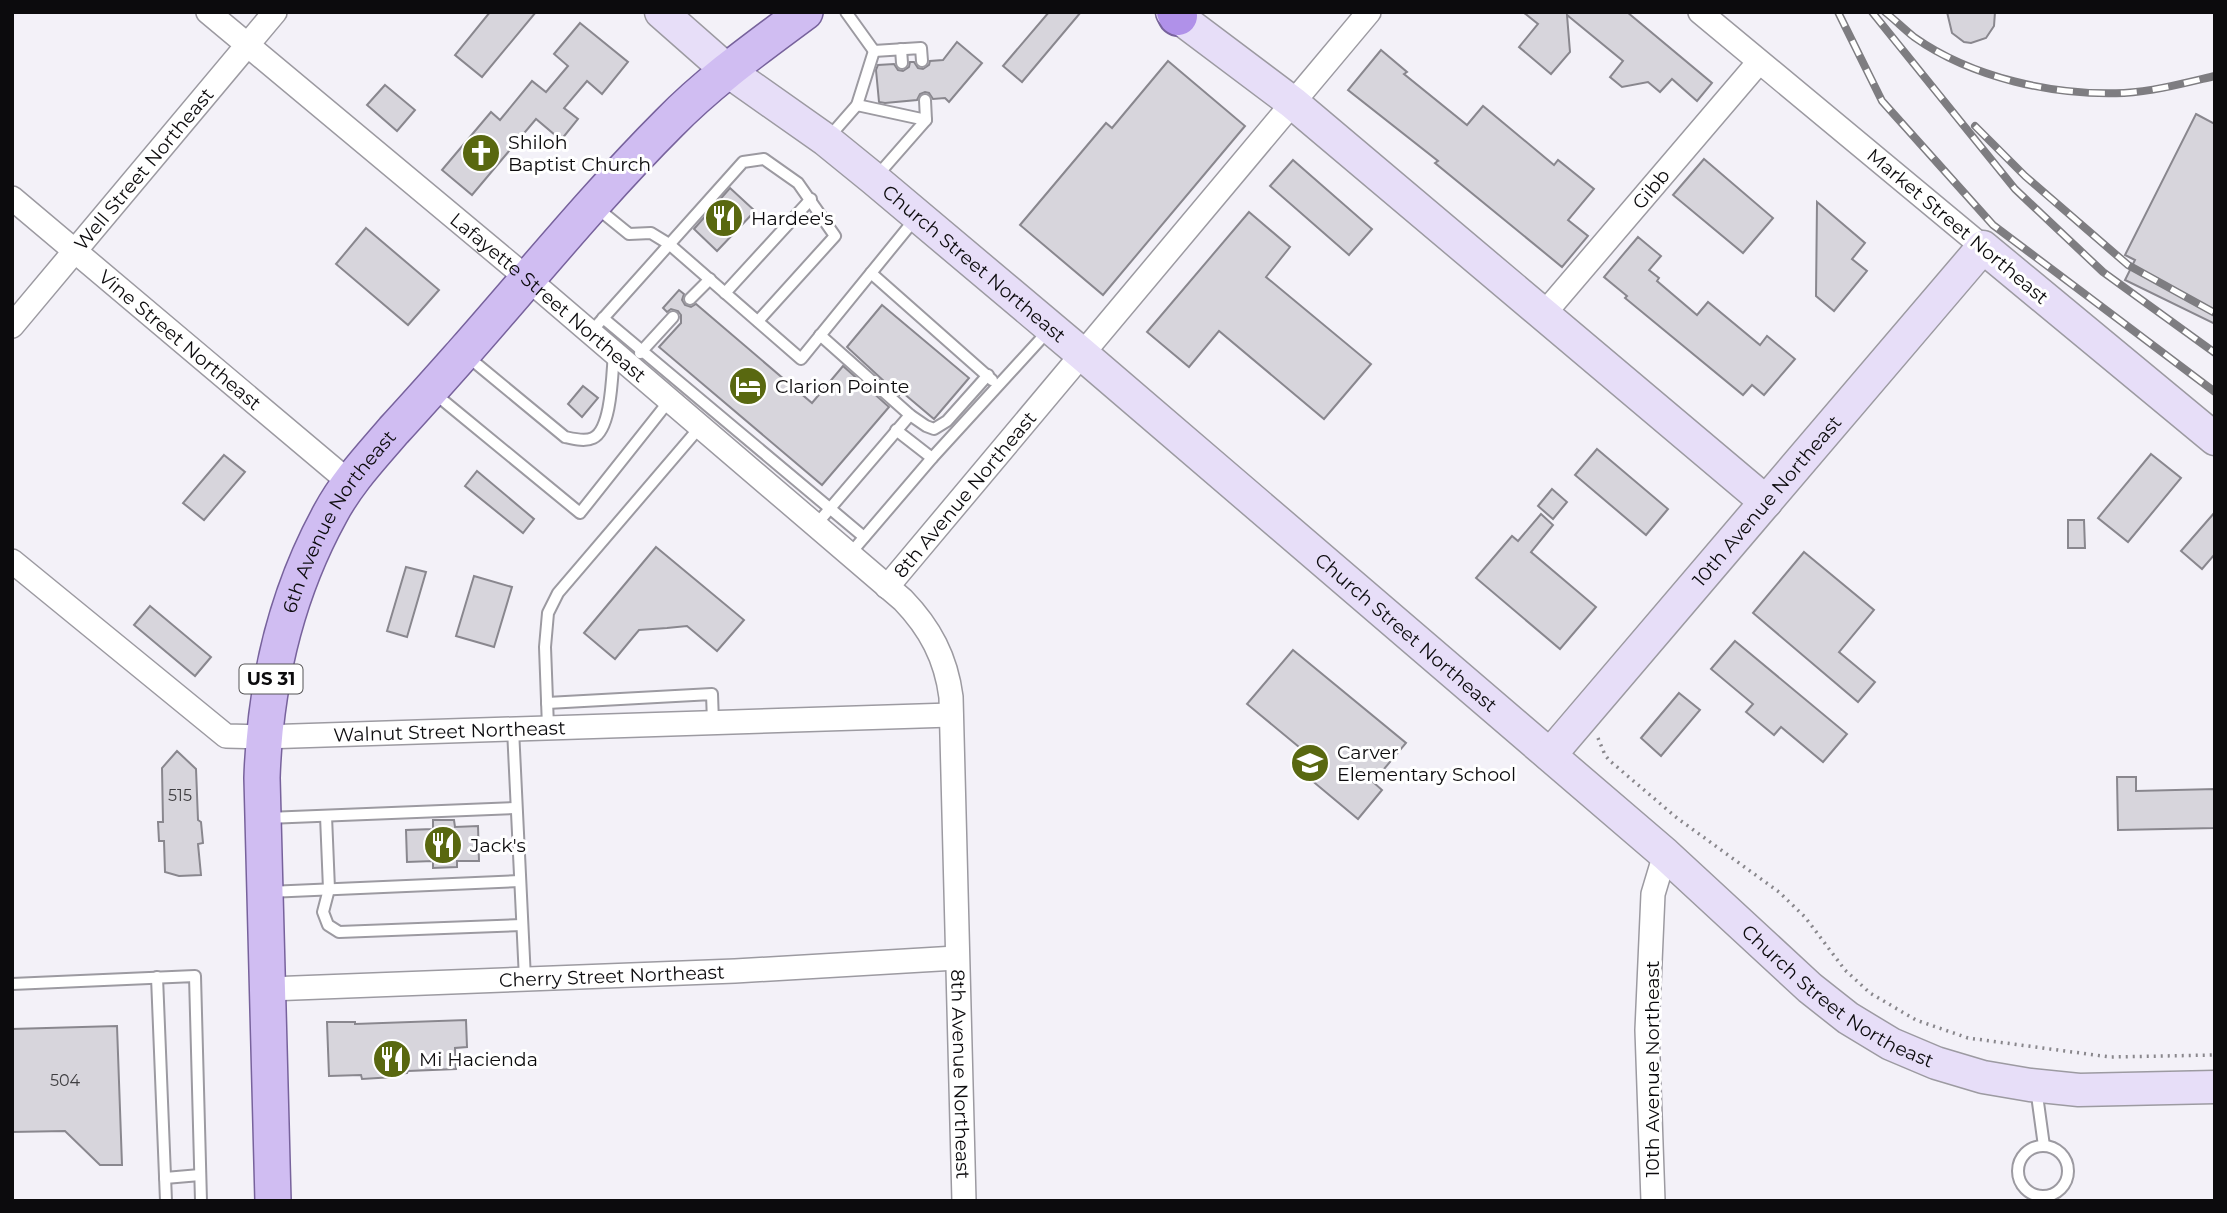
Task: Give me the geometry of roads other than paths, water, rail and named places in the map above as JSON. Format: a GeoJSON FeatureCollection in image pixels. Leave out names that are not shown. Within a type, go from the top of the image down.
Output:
{"type":"FeatureCollection","features":[{"type":"Feature","properties":{"kind":"main road","name":"6th Avenue Northeast"},"geometry":{"type":"LineString","coordinates":[[273,1201],[263,737],[272,673],[288,610],[314,544],[349,482],[592,204],[671,121],[728,71],[805,12]]}},
{"type":"Feature","properties":{"kind":"street","name":"Lafayette Street Northeast"},"geometry":{"type":"LineString","coordinates":[[208,12],[528,279],[596,325],[669,401],[887,587]]}},
{"type":"Feature","properties":{"kind":"street","name":"Well Street Northeast"},"geometry":{"type":"LineString","coordinates":[[12,326],[275,12]]}},
{"type":"Feature","properties":{"kind":"street","name":"8th Avenue Northeast"},"geometry":{"type":"LineString","coordinates":[[964,1201],[948,680],[937,646],[917,614],[887,587],[1369,12]]}},
{"type":"Feature","properties":{"kind":"street","name":"Market Street Northeast"},"geometry":{"type":"LineString","coordinates":[[1700,12],[2215,439]]}},
{"type":"Feature","properties":{"kind":"street"},"geometry":{"type":"LineString","coordinates":[[1175,13],[1293,103],[1766,502]]}},
{"type":"Feature","properties":{"kind":"street","name":"Church Street Northeast"},"geometry":{"type":"LineString","coordinates":[[666,14],[728,71],[826,140],[1082,355],[1665,854],[1810,988],[1848,1018],[1891,1044],[1936,1063],[1983,1077],[2079,1090],[2215,1087]]}},
{"type":"Feature","properties":{"kind":"street","name":"Gibb"},"geometry":{"type":"LineString","coordinates":[[1543,315],[1759,62]]}},
{"type":"Feature","properties":{"kind":"street","name":"Vine Street Northeast"},"geometry":{"type":"LineString","coordinates":[[12,198],[349,482]]}},
{"type":"Feature","properties":{"kind":"street","name":"10th Avenue Northeast"},"geometry":{"type":"LineString","coordinates":[[1550,755],[1983,247]]}},
{"type":"Feature","properties":{"kind":"street","name":"Walnut Street Northeast"},"geometry":{"type":"LineString","coordinates":[[12,561],[226,736],[951,715]]}},
{"type":"Feature","properties":{"kind":"street","name":"10th Avenue Northeast"},"geometry":{"type":"LineString","coordinates":[[1653,1201],[1647,1030],[1653,894],[1665,854]]}},
{"type":"Feature","properties":{"kind":"street","name":"Cherry Street Northeast"},"geometry":{"type":"LineString","coordinates":[[269,989],[735,971],[956,958]]}},
{"type":"Feature","properties":{"kind":"lane"},"geometry":{"type":"LineString","coordinates":[[846,12],[874,51]]}},
{"type":"Feature","properties":{"kind":"lane"},"geometry":{"type":"LineString","coordinates":[[874,51],[921,48],[922,61]]}},
{"type":"Feature","properties":{"kind":"lane"},"geometry":{"type":"LineString","coordinates":[[901,49],[902,63]]}},
{"type":"Feature","properties":{"kind":"lane"},"geometry":{"type":"LineString","coordinates":[[826,140],[857,105],[874,51]]}},
{"type":"Feature","properties":{"kind":"lane"},"geometry":{"type":"LineString","coordinates":[[874,179],[926,120],[925,100]]}},
{"type":"Feature","properties":{"kind":"lane"},"geometry":{"type":"LineString","coordinates":[[904,102],[905,115]]}},
{"type":"Feature","properties":{"kind":"lane"},"geometry":{"type":"LineString","coordinates":[[857,105],[926,120]]}},
{"type":"Feature","properties":{"kind":"lane"},"geometry":{"type":"LineString","coordinates":[[596,325],[743,162],[764,159],[787,174],[811,199],[835,236],[758,321]]}},
{"type":"Feature","properties":{"kind":"lane"},"geometry":{"type":"LineString","coordinates":[[725,293],[811,199]]}},
{"type":"Feature","properties":{"kind":"lane"},"geometry":{"type":"LineString","coordinates":[[592,204],[629,234],[651,233],[669,244],[801,359],[917,217]]}},
{"type":"Feature","properties":{"kind":"lane"},"geometry":{"type":"LineString","coordinates":[[871,273],[999,387]]}},
{"type":"Feature","properties":{"kind":"lane"},"geometry":{"type":"LineString","coordinates":[[690,299],[710,279]]}},
{"type":"Feature","properties":{"kind":"lane"},"geometry":{"type":"LineString","coordinates":[[463,352],[565,437],[580,440],[593,438],[603,428],[628,356],[673,317]]}},
{"type":"Feature","properties":{"kind":"lane"},"geometry":{"type":"LineString","coordinates":[[849,555],[932,458],[1050,329]]}},
{"type":"Feature","properties":{"kind":"lane"},"geometry":{"type":"LineString","coordinates":[[820,335],[910,415],[934,429],[947,421],[988,375]]}},
{"type":"Feature","properties":{"kind":"lane"},"geometry":{"type":"LineString","coordinates":[[628,356],[831,508],[864,537]]}},
{"type":"Feature","properties":{"kind":"lane"},"geometry":{"type":"LineString","coordinates":[[430,390],[580,513],[669,401]]}},
{"type":"Feature","properties":{"kind":"lane"},"geometry":{"type":"LineString","coordinates":[[815,526],[910,415]]}},
{"type":"Feature","properties":{"kind":"lane"},"geometry":{"type":"LineString","coordinates":[[548,727],[545,647],[548,613],[558,593],[700,428]]}},
{"type":"Feature","properties":{"kind":"lane"},"geometry":{"type":"LineString","coordinates":[[897,430],[932,458]]}},
{"type":"Feature","properties":{"kind":"lane"},"geometry":{"type":"LineString","coordinates":[[547,703],[712,694],[713,722]]}},
{"type":"Feature","properties":{"kind":"lane"},"geometry":{"type":"LineString","coordinates":[[513,729],[525,979]]}},
{"type":"Feature","properties":{"kind":"lane"},"geometry":{"type":"LineString","coordinates":[[263,818],[516,808]]}},
{"type":"Feature","properties":{"kind":"lane"},"geometry":{"type":"LineString","coordinates":[[326,816],[329,889],[323,912],[328,925],[339,932],[522,925]]}},
{"type":"Feature","properties":{"kind":"lane"},"geometry":{"type":"LineString","coordinates":[[266,892],[520,881]]}},
{"type":"Feature","properties":{"kind":"lane"},"geometry":{"type":"LineString","coordinates":[[12,984],[195,976],[201,1201]]}},
{"type":"Feature","properties":{"kind":"lane"},"geometry":{"type":"LineString","coordinates":[[157,977],[166,1201]]}},
{"type":"Feature","properties":{"kind":"lane"},"geometry":{"type":"LineString","coordinates":[[2035,1085],[2044,1146]]}},
{"type":"Feature","properties":{"kind":"lane"},"geometry":{"type":"LineString","coordinates":[[2036,1146],[2060,1152],[2068,1166],[2068,1175],[2060,1189],[2045,1198],[2029,1192],[2019,1179],[2017,1171],[2022,1156],[2036,1146]]}},
{"type":"Feature","properties":{"kind":"lane"},"geometry":{"type":"LineString","coordinates":[[165,1178],[201,1175]]}},
{"type":"Feature","properties":{"kind":"railway"},"geometry":{"type":"LineString","coordinates":[[1838,12],[1882,101],[1993,225],[2215,392]]}},
{"type":"Feature","properties":{"kind":"railway"},"geometry":{"type":"LineString","coordinates":[[1872,12],[2015,189],[2103,272],[2215,353]]}},
{"type":"Feature","properties":{"kind":"railway"},"geometry":{"type":"LineString","coordinates":[[1885,12],[1914,37],[1937,51],[1987,74],[2014,82],[2070,91],[2124,93],[2159,89],[2215,76]]}},
{"type":"Feature","properties":{"kind":"railway"},"geometry":{"type":"LineString","coordinates":[[1975,126],[2025,176],[2128,265],[2215,313]]}},
{"type":"Feature","properties":{"kind":"place","name":"Shiloh Baptist Church"},"geometry":{"type":"Point","coordinates":[481,153]}},
{"type":"Feature","properties":{"kind":"place","name":"Hardee's"},"geometry":{"type":"Point","coordinates":[724,218]}},
{"type":"Feature","properties":{"kind":"place","name":"Clarion Pointe"},"geometry":{"type":"Point","coordinates":[748,386]}},
{"type":"Feature","properties":{"kind":"place","name":"Carver Elementary School"},"geometry":{"type":"Point","coordinates":[1310,763]}},
{"type":"Feature","properties":{"kind":"place","name":"Jack's"},"geometry":{"type":"Point","coordinates":[443,845]}},
{"type":"Feature","properties":{"kind":"place","name":"Mi Hacienda"},"geometry":{"type":"Point","coordinates":[392,1059]}}]}
